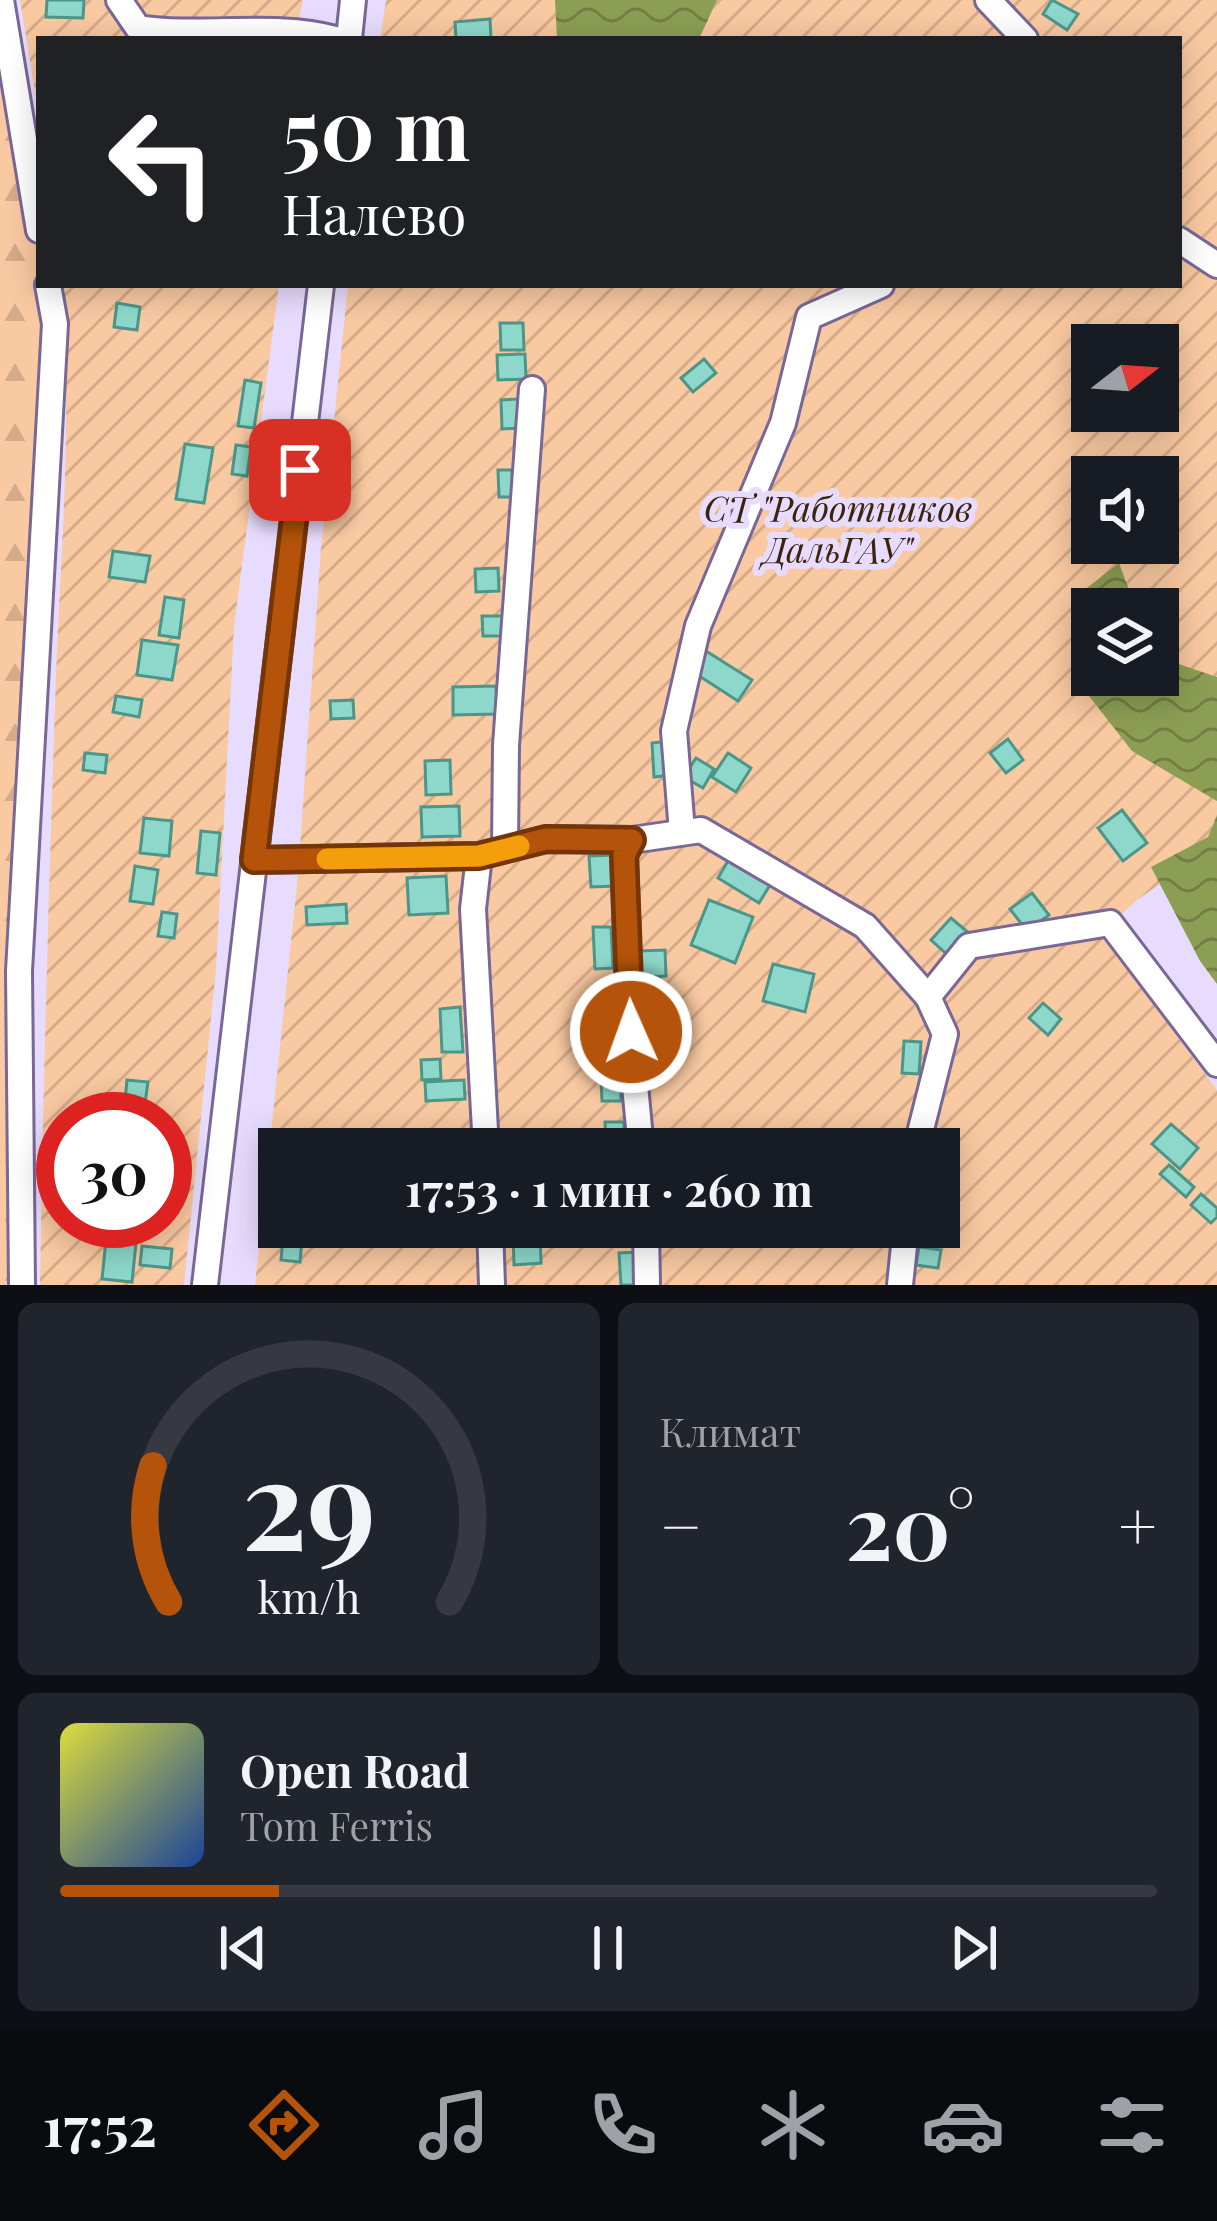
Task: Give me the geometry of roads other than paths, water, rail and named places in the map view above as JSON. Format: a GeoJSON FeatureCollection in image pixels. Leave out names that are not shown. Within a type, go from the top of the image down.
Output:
{"type":"FeatureCollection","features":[{"type":"Feature","properties":{"kind":"street"},"geometry":{"type":"LineString","coordinates":[[1,0],[36,212]]}},
{"type":"Feature","properties":{"kind":"street"},"geometry":{"type":"LineString","coordinates":[[119,0],[138,28],[176,34],[303,31],[324,36]]}},
{"type":"Feature","properties":{"kind":"street"},"geometry":{"type":"LineString","coordinates":[[349,36],[352,0]]}},
{"type":"Feature","properties":{"kind":"street"},"geometry":{"type":"LineString","coordinates":[[988,0],[1022,36]]}},
{"type":"Feature","properties":{"kind":"street"},"geometry":{"type":"LineString","coordinates":[[1182,242],[1217,265]]}},
{"type":"Feature","properties":{"kind":"street"},"geometry":{"type":"LineString","coordinates":[[22,1285],[20,971],[55,325],[49,288]]}},
{"type":"Feature","properties":{"kind":"street"},"geometry":{"type":"LineString","coordinates":[[205,1285],[321,288]]}},
{"type":"Feature","properties":{"kind":"street"},"geometry":{"type":"LineString","coordinates":[[682,832],[674,731],[698,626],[783,423],[809,316],[873,288]]}},
{"type":"Feature","properties":{"kind":"street"},"geometry":{"type":"LineString","coordinates":[[506,849],[506,745],[532,389]]}},
{"type":"Feature","properties":{"kind":"street"},"geometry":{"type":"LineString","coordinates":[[254,860],[479,856],[546,839],[632,840],[701,830],[865,926],[928,997],[945,1034],[921,1128]]}},
{"type":"Feature","properties":{"kind":"street"},"geometry":{"type":"LineString","coordinates":[[632,840],[624,855],[639,1128]]}},
{"type":"Feature","properties":{"kind":"street"},"geometry":{"type":"LineString","coordinates":[[479,856],[473,908],[485,1128]]}},
{"type":"Feature","properties":{"kind":"street"},"geometry":{"type":"LineString","coordinates":[[928,997],[969,946],[1110,923],[1217,1064]]}},
{"type":"Feature","properties":{"kind":"street"},"geometry":{"type":"LineString","coordinates":[[491,1248],[492,1285]]}},
{"type":"Feature","properties":{"kind":"street"},"geometry":{"type":"LineString","coordinates":[[646,1248],[647,1285]]}},
{"type":"Feature","properties":{"kind":"street"},"geometry":{"type":"LineString","coordinates":[[900,1285],[904,1248]]}},
{"type":"Feature","properties":{"kind":"water"},"geometry":{"type":"Polygon","coordinates":[[[555,0],[717,0],[700,36],[557,36],[555,0]]]}},
{"type":"Feature","properties":{"kind":"water"},"geometry":{"type":"Polygon","coordinates":[[[1119,564],[1128,588],[1087,588],[1119,564]]]}},
{"type":"Feature","properties":{"kind":"water"},"geometry":{"type":"Polygon","coordinates":[[[1179,664],[1217,677],[1217,801],[1132,751],[1089,696],[1179,696],[1179,664]]]}},
{"type":"Feature","properties":{"kind":"water"},"geometry":{"type":"Polygon","coordinates":[[[1217,815],[1217,984],[1151,867],[1208,837],[1217,815]]]}},
{"type":"Feature","properties":{"kind":"park label","name":"СТ \"Работников ДальГАУ\""},"geometry":{"type":"Point","coordinates":[838,530]}}]}
